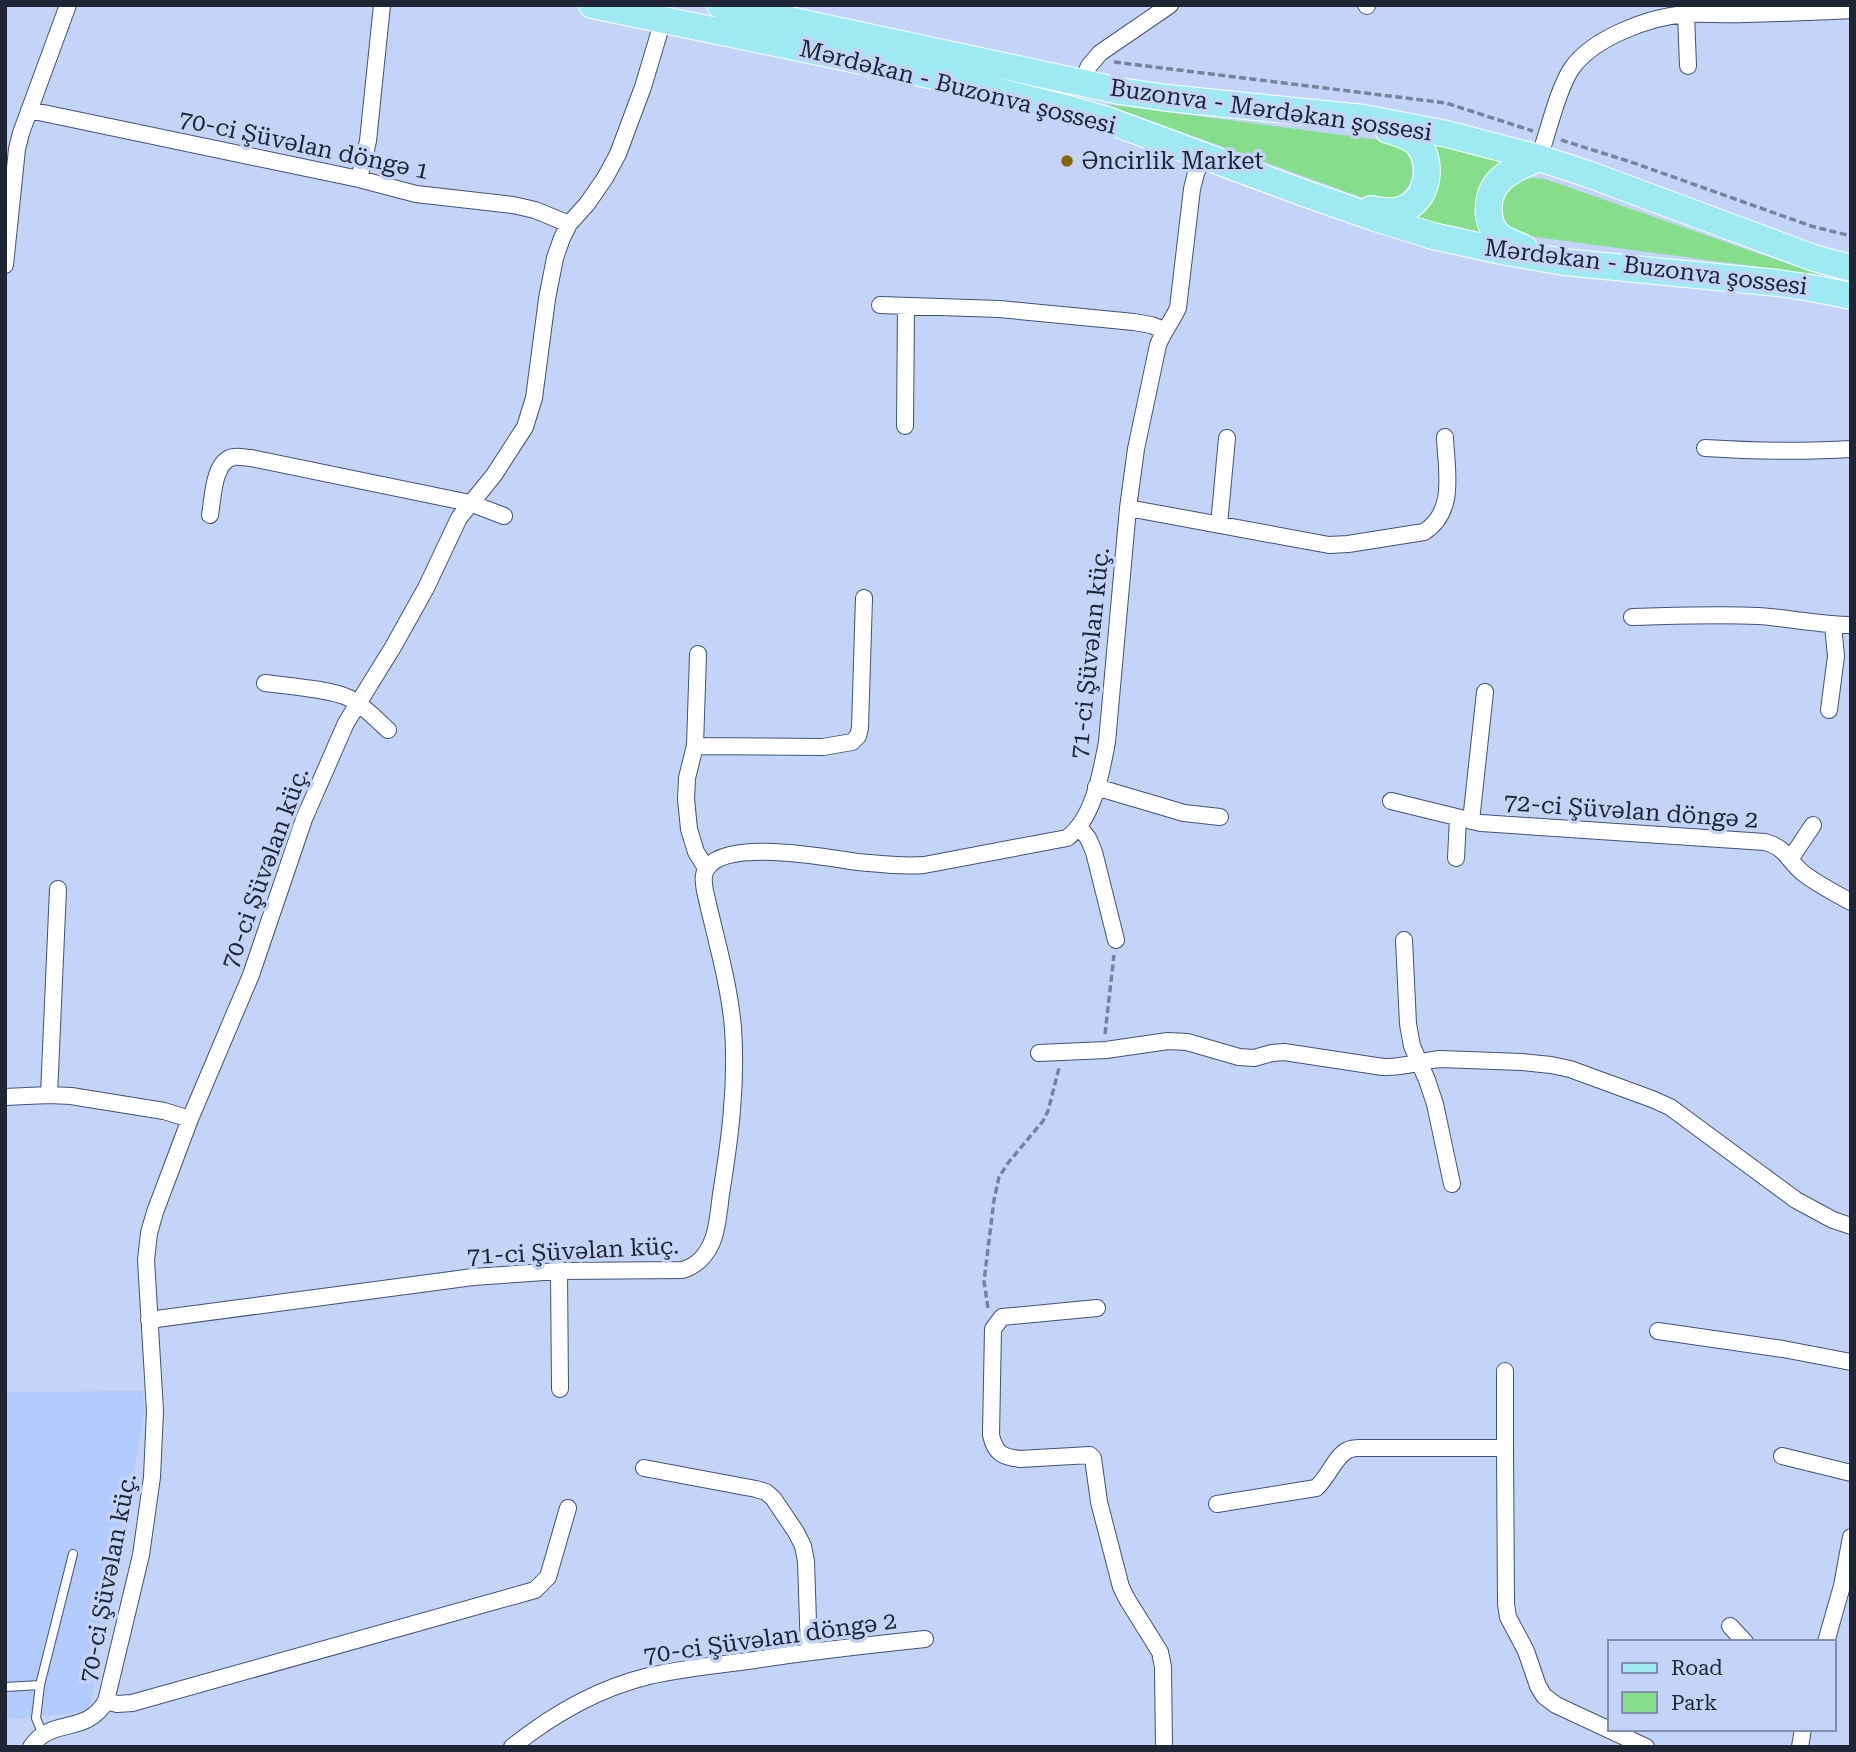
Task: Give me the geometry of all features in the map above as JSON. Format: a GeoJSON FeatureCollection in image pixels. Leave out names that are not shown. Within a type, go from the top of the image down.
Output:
{"type":"FeatureCollection","features":[{"type":"Feature","properties":{"kind":"main road","name":"Mərdəkan - Buzonva şossesi"},"geometry":{"type":"LineString","coordinates":[[592,5],[939,77],[1065,107],[1375,218],[1433,236],[1563,262],[1806,286],[1851,296]]}},
{"type":"Feature","properties":{"kind":"main road","name":"Buzonva - Mərdəkan şossesi"},"geometry":{"type":"LineString","coordinates":[[720,5],[1081,83],[1168,98],[1398,123],[1447,134],[1588,174],[1815,258],[1851,268]]}},
{"type":"Feature","properties":{"kind":"main road"},"geometry":{"type":"LineString","coordinates":[[1301,192],[1383,211],[1403,210],[1423,192],[1427,174],[1426,159],[1417,144],[1402,134],[1325,113]]}},
{"type":"Feature","properties":{"kind":"main road"},"geometry":{"type":"LineString","coordinates":[[1539,158],[1513,170],[1499,181],[1490,196],[1488,214],[1493,229],[1501,237],[1563,262]]}},
{"type":"Feature","properties":{"kind":"street"},"geometry":{"type":"LineString","coordinates":[[5,265],[17,149],[68,5]]}},
{"type":"Feature","properties":{"kind":"street"},"geometry":{"type":"LineString","coordinates":[[359,179],[368,141],[382,5]]}},
{"type":"Feature","properties":{"kind":"street"},"geometry":{"type":"LineString","coordinates":[[1081,83],[1089,66],[1100,53],[1170,5]]}},
{"type":"Feature","properties":{"kind":"street"},"geometry":{"type":"LineString","coordinates":[[1539,158],[1565,80],[1572,67],[1584,54],[1614,34],[1687,10],[1720,15],[1851,10]]}},
{"type":"Feature","properties":{"kind":"street"},"geometry":{"type":"LineString","coordinates":[[1687,10],[1688,66]]}},
{"type":"Feature","properties":{"kind":"street","name":"70-ci Şüvəlan küç."},"geometry":{"type":"LineString","coordinates":[[37,1741],[55,1729],[91,1719],[100,1712],[106,1701],[141,1555],[152,1477],[156,1411],[146,1260],[149,1233],[190,1119],[251,975],[304,819],[339,738],[426,588],[459,518],[494,475],[520,436],[530,415],[555,258],[569,224],[606,178],[618,154],[643,87],[663,20]]}},
{"type":"Feature","properties":{"kind":"street","name":"70-ci Şüvəlan döngə 1"},"geometry":{"type":"LineString","coordinates":[[29,110],[359,179],[416,194],[513,205],[536,210],[569,224]]}},
{"type":"Feature","properties":{"kind":"street","name":"71-ci Şüvəlan küç."},"geometry":{"type":"LineString","coordinates":[[1079,827],[1090,807],[1107,741],[1136,449],[1158,345],[1178,308],[1192,189],[1204,156]]}},
{"type":"Feature","properties":{"kind":"street"},"geometry":{"type":"LineString","coordinates":[[880,305],[999,309],[1134,322],[1164,330]]}},
{"type":"Feature","properties":{"kind":"street"},"geometry":{"type":"LineString","coordinates":[[905,426],[906,306]]}},
{"type":"Feature","properties":{"kind":"street"},"geometry":{"type":"LineString","coordinates":[[1128,509],[1329,545],[1424,532],[1431,527],[1446,506],[1448,494],[1445,437]]}},
{"type":"Feature","properties":{"kind":"street"},"geometry":{"type":"LineString","coordinates":[[1219,525],[1227,438]]}},
{"type":"Feature","properties":{"kind":"street"},"geometry":{"type":"LineString","coordinates":[[1705,448],[1773,451],[1851,449]]}},
{"type":"Feature","properties":{"kind":"street"},"geometry":{"type":"LineString","coordinates":[[210,515],[220,467],[233,457],[251,458],[470,503],[504,516]]}},
{"type":"Feature","properties":{"kind":"street"},"geometry":{"type":"LineString","coordinates":[[695,746],[823,747],[852,742],[858,736],[860,728],[864,598]]}},
{"type":"Feature","properties":{"kind":"street"},"geometry":{"type":"LineString","coordinates":[[1632,617],[1761,616],[1851,625]]}},
{"type":"Feature","properties":{"kind":"street"},"geometry":{"type":"LineString","coordinates":[[1829,710],[1836,656],[1833,625]]}},
{"type":"Feature","properties":{"kind":"street"},"geometry":{"type":"LineString","coordinates":[[698,654],[695,746],[687,778],[686,799],[688,829],[696,852],[706,868],[715,860],[762,851],[860,862],[924,865],[1056,841],[1067,838],[1079,827],[1094,852],[1116,940]]}},
{"type":"Feature","properties":{"kind":"street"},"geometry":{"type":"LineString","coordinates":[[265,683],[348,697],[388,730]]}},
{"type":"Feature","properties":{"kind":"street"},"geometry":{"type":"LineString","coordinates":[[1457,858],[1485,692]]}},
{"type":"Feature","properties":{"kind":"street"},"geometry":{"type":"LineString","coordinates":[[1096,787],[1184,813],[1220,817]]}},
{"type":"Feature","properties":{"kind":"street","name":"72-ci Şüvəlan döngə 2"},"geometry":{"type":"LineString","coordinates":[[1391,801],[1465,819],[1765,842],[1776,845],[1805,875],[1851,902]]}},
{"type":"Feature","properties":{"kind":"street"},"geometry":{"type":"LineString","coordinates":[[1791,858],[1813,825]]}},
{"type":"Feature","properties":{"kind":"street","name":"71-ci Şüvəlan küç."},"geometry":{"type":"LineString","coordinates":[[149,1320],[473,1277],[559,1271],[683,1270],[702,1260],[714,1239],[733,1112],[735,1070],[729,999],[705,891],[706,868]]}},
{"type":"Feature","properties":{"kind":"street"},"geometry":{"type":"LineString","coordinates":[[49,1095],[58,889]]}},
{"type":"Feature","properties":{"kind":"street"},"geometry":{"type":"LineString","coordinates":[[1404,940],[1408,1024],[1412,1046],[1435,1104],[1452,1184]]}},
{"type":"Feature","properties":{"kind":"street"},"geometry":{"type":"LineString","coordinates":[[1039,1053],[1105,1050],[1168,1041],[1187,1042],[1247,1058],[1283,1052],[1397,1068],[1440,1059],[1551,1065],[1626,1088],[1670,1107],[1796,1200],[1833,1220],[1851,1226]]}},
{"type":"Feature","properties":{"kind":"street"},"geometry":{"type":"LineString","coordinates":[[5,1097],[71,1096],[152,1108],[190,1119]]}},
{"type":"Feature","properties":{"kind":"street"},"geometry":{"type":"LineString","coordinates":[[559,1271],[561,1389]]}},
{"type":"Feature","properties":{"kind":"street"},"geometry":{"type":"LineString","coordinates":[[1097,1308],[1002,1317],[996,1324],[993,1329],[991,1435],[994,1448],[1010,1458],[1086,1455],[1093,1458],[1099,1502],[1121,1587],[1160,1652],[1163,1667],[1164,1747]]}},
{"type":"Feature","properties":{"kind":"street"},"geometry":{"type":"LineString","coordinates":[[1658,1332],[1783,1349],[1851,1362]]}},
{"type":"Feature","properties":{"kind":"street"},"geometry":{"type":"LineString","coordinates":[[1505,1371],[1508,1617],[1526,1651],[1544,1696],[1556,1705],[1608,1729]]}},
{"type":"Feature","properties":{"kind":"street"},"geometry":{"type":"LineString","coordinates":[[1217,1504],[1316,1488],[1347,1450],[1360,1447],[1505,1448]]}},
{"type":"Feature","properties":{"kind":"street"},"geometry":{"type":"LineString","coordinates":[[1782,1456],[1851,1473]]}},
{"type":"Feature","properties":{"kind":"street"},"geometry":{"type":"LineString","coordinates":[[644,1468],[756,1489],[773,1498],[803,1546],[806,1560],[809,1652]]}},
{"type":"Feature","properties":{"kind":"street"},"geometry":{"type":"LineString","coordinates":[[106,1701],[117,1704],[132,1703],[535,1590],[548,1577],[568,1508]]}},
{"type":"Feature","properties":{"kind":"street"},"geometry":{"type":"LineString","coordinates":[[1827,1640],[1848,1569],[1851,1537]]}},
{"type":"Feature","properties":{"kind":"street"},"geometry":{"type":"LineString","coordinates":[[1730,1626],[1743,1640]]}},
{"type":"Feature","properties":{"kind":"street","name":"70-ci Şüvəlan döngə 2"},"geometry":{"type":"LineString","coordinates":[[512,1747],[541,1724],[573,1706],[647,1676],[809,1652],[925,1639]]}},
{"type":"Feature","properties":{"kind":"street"},"geometry":{"type":"LineString","coordinates":[[1612,1731],[1646,1747]]}},
{"type":"Feature","properties":{"kind":"lane"},"geometry":{"type":"LineString","coordinates":[[37,1741],[36,1718],[40,1685],[73,1554]]}},
{"type":"Feature","properties":{"kind":"lane"},"geometry":{"type":"LineString","coordinates":[[5,1686],[40,1685]]}},
{"type":"Feature","properties":{"kind":"path"},"geometry":{"type":"LineString","coordinates":[[1105,1050],[1105,1024],[1116,940]]}},
{"type":"Feature","properties":{"kind":"path"},"geometry":{"type":"LineString","coordinates":[[996,1324],[986,1302],[984,1281],[999,1177],[1048,1111],[1059,1068],[1060,1052]]}},
{"type":"Feature","properties":{"kind":"shaded area"},"geometry":{"type":"Polygon","coordinates":[[[143,1391],[145,1411],[89,1711],[5,1720],[5,1392],[143,1391]]]}},
{"type":"Feature","properties":{"kind":"green space"},"geometry":{"type":"Polygon","coordinates":[[[1105,104],[1380,140],[1397,146],[1407,154],[1412,167],[1411,181],[1403,193],[1394,199],[1369,200],[1105,104]]]}},
{"type":"Feature","properties":{"kind":"green space"},"geometry":{"type":"Polygon","coordinates":[[[1425,140],[1507,161],[1476,209],[1476,219],[1485,237],[1405,217],[1425,140]]]}},
{"type":"Feature","properties":{"kind":"green space"},"geometry":{"type":"Polygon","coordinates":[[[1527,177],[1545,179],[1820,275],[1528,236],[1508,225],[1502,206],[1507,187],[1527,177]]]}},
{"type":"Feature","properties":{"kind":"place","name":"Əncirlik Market"},"geometry":{"type":"Point","coordinates":[1067,161]}}]}
